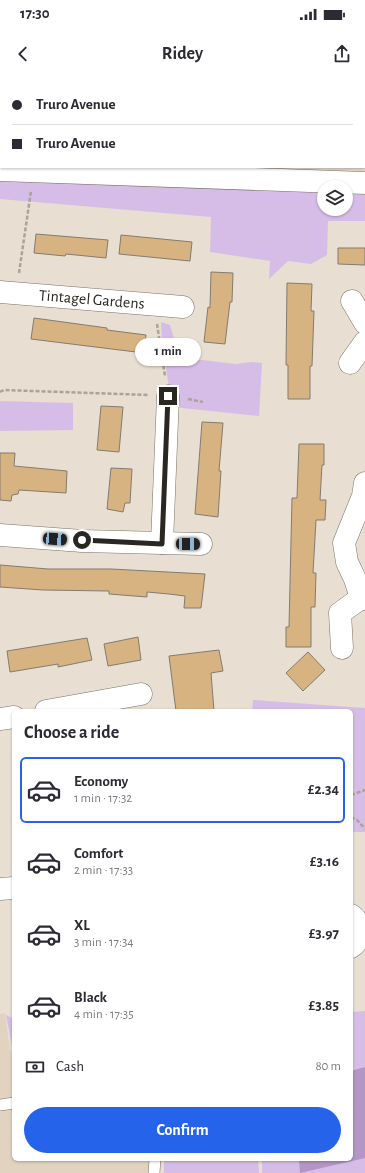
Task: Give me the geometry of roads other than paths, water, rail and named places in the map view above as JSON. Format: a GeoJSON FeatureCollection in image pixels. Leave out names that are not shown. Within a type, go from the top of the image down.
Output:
{"type":"FeatureCollection","features":[{"type":"Feature","properties":{"kind":"street"},"geometry":{"type":"LineString","coordinates":[[0,170],[310,174],[365,182]]}},
{"type":"Feature","properties":{"kind":"street","name":"Tintagel Gardens"},"geometry":{"type":"LineString","coordinates":[[8,292],[154,306],[184,307]]}},
{"type":"Feature","properties":{"kind":"street"},"geometry":{"type":"LineString","coordinates":[[352,301],[365,323]]}},
{"type":"Feature","properties":{"kind":"street"},"geometry":{"type":"LineString","coordinates":[[350,362],[365,342]]}},
{"type":"Feature","properties":{"kind":"street"},"geometry":{"type":"LineString","coordinates":[[162,544],[168,396]]}},
{"type":"Feature","properties":{"kind":"street"},"geometry":{"type":"LineString","coordinates":[[342,648],[331,614],[363,599],[347,562],[344,543],[363,496],[365,483]]}},
{"type":"Feature","properties":{"kind":"street"},"geometry":{"type":"LineString","coordinates":[[0,535],[162,544],[201,544]]}},
{"type":"Feature","properties":{"kind":"street"},"geometry":{"type":"LineString","coordinates":[[57,709],[141,694]]}},
{"type":"Feature","properties":{"kind":"street"},"geometry":{"type":"LineString","coordinates":[[0,720],[12,717]]}},
{"type":"Feature","properties":{"kind":"street"},"geometry":{"type":"LineString","coordinates":[[0,889],[12,888]]}},
{"type":"Feature","properties":{"kind":"lane"},"geometry":{"type":"LineString","coordinates":[[0,1105],[12,1103]]}},
{"type":"Feature","properties":{"kind":"lane"},"geometry":{"type":"LineString","coordinates":[[154,1173],[155,1161]]}}]}
